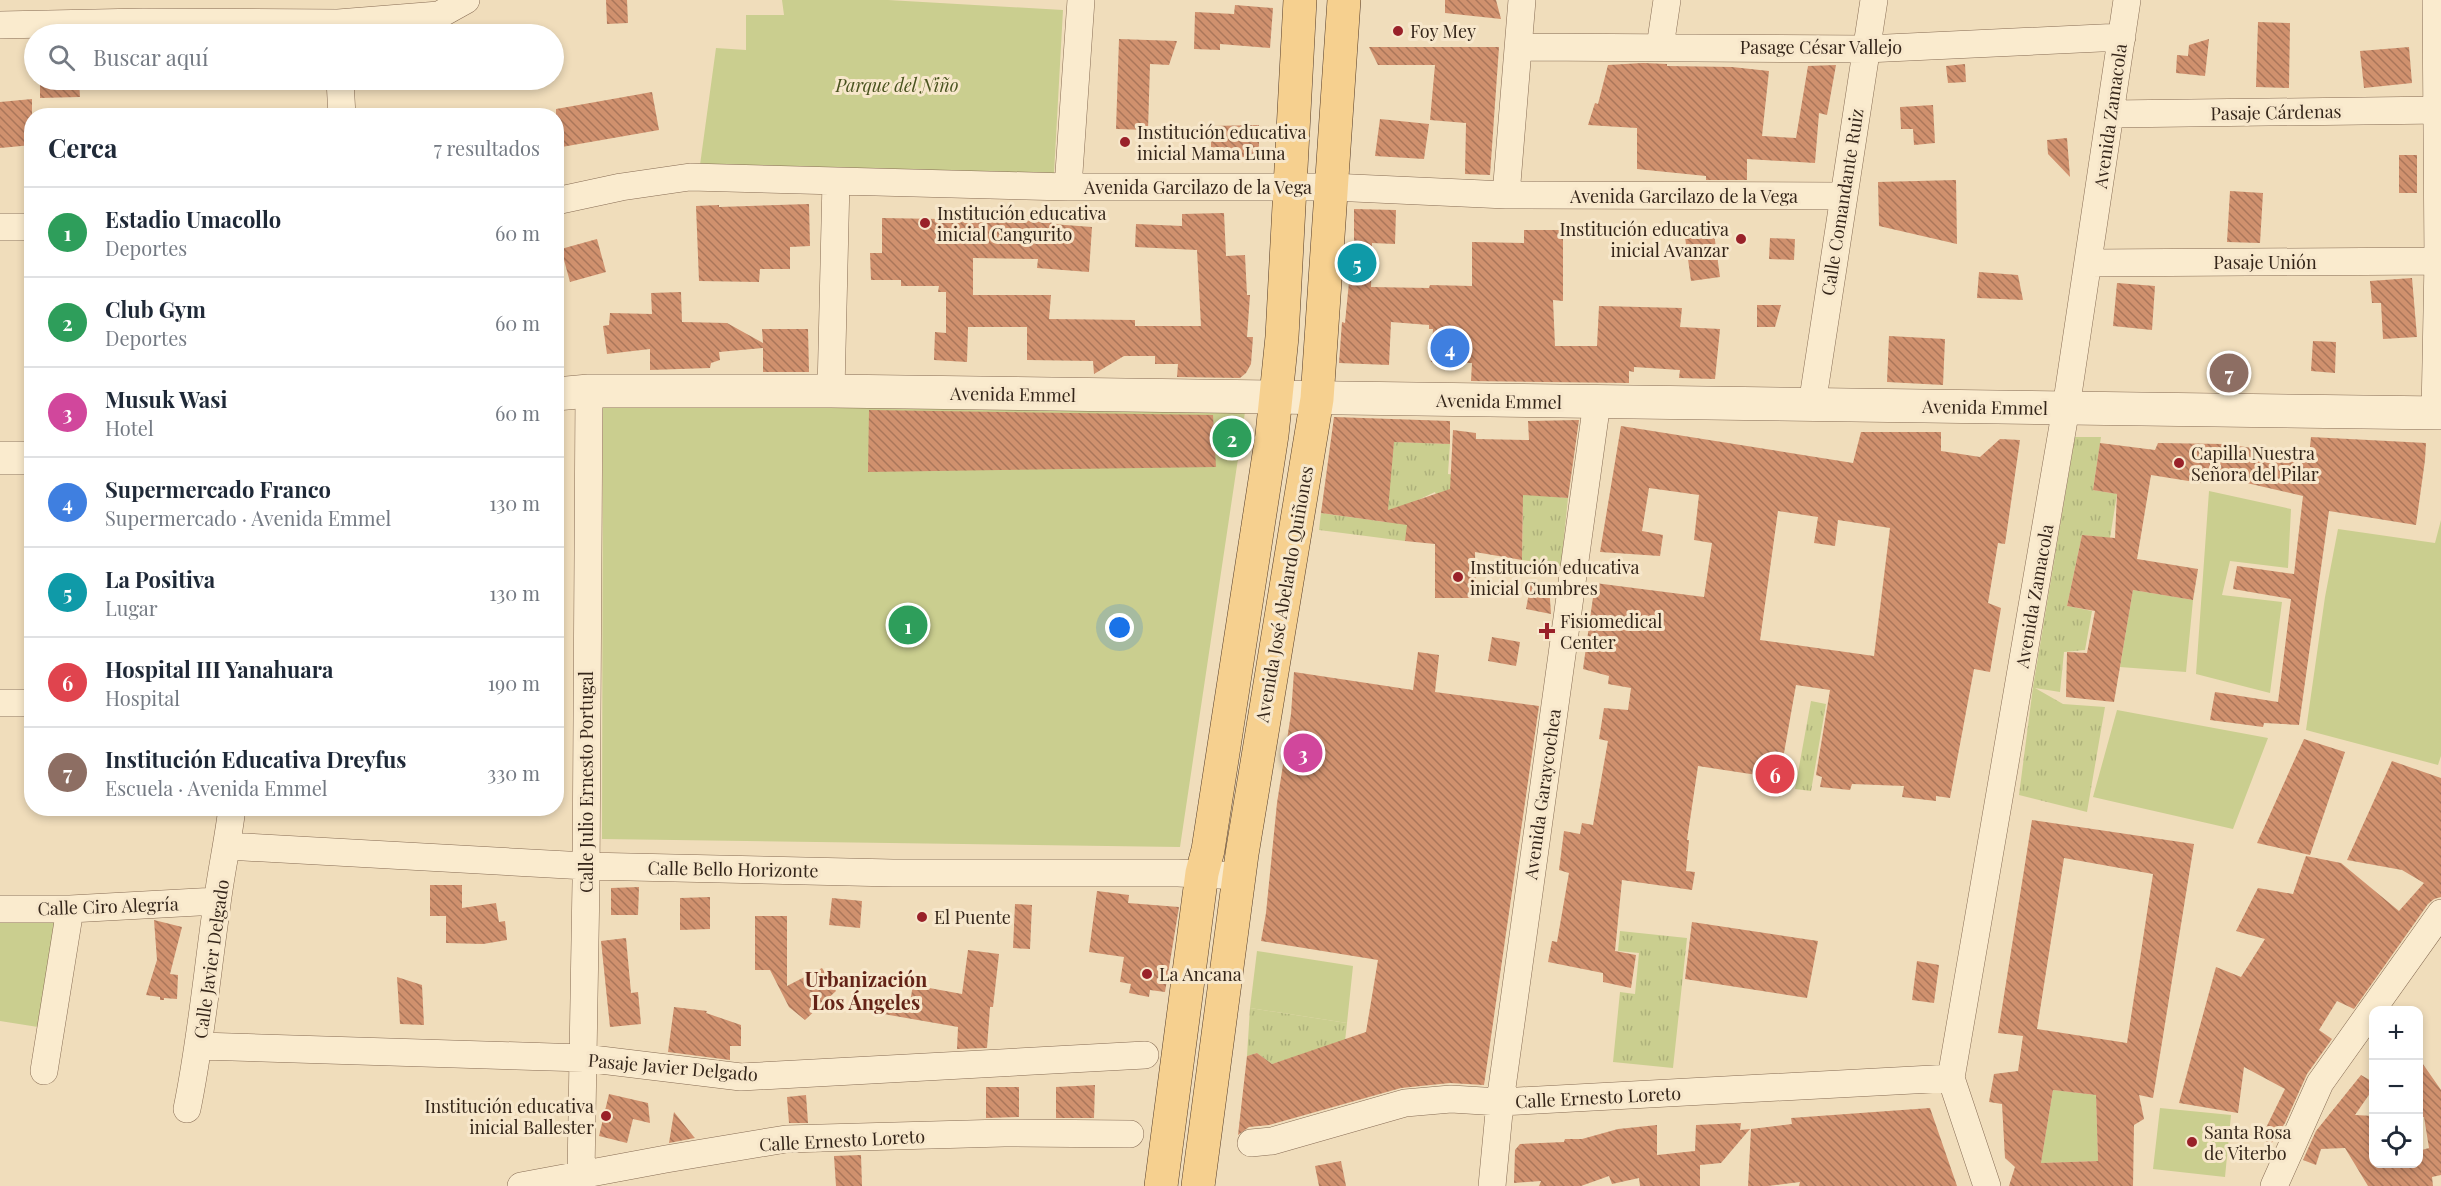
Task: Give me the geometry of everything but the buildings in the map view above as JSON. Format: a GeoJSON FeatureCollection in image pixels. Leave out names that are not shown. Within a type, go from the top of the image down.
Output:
{"type":"FeatureCollection","features":[{"type":"Feature","properties":{"kind":"main road","name":"Avenida José Abelardo Quiñones"},"geometry":{"type":"LineString","coordinates":[[1161,1186],[1202,873],[1208,850],[1272,435],[1282,336],[1300,0]]}},
{"type":"Feature","properties":{"kind":"main road","name":"Avenida José Abelardo Quiñones"},"geometry":{"type":"LineString","coordinates":[[1198,1186],[1239,876],[1317,399],[1344,0]]}},
{"type":"Feature","properties":{"kind":"street"},"geometry":{"type":"LineString","coordinates":[[0,25],[144,11],[338,19],[439,15],[466,0]]}},
{"type":"Feature","properties":{"kind":"street"},"geometry":{"type":"LineString","coordinates":[[1068,187],[1081,0]]}},
{"type":"Feature","properties":{"kind":"street"},"geometry":{"type":"LineString","coordinates":[[1506,195],[1520,48],[1522,0]]}},
{"type":"Feature","properties":{"kind":"street"},"geometry":{"type":"LineString","coordinates":[[1660,47],[1667,0]]}},
{"type":"Feature","properties":{"kind":"street","name":"Calle Comandante Ruiz"},"geometry":{"type":"LineString","coordinates":[[1812,405],[1842,196],[1874,0]]}},
{"type":"Feature","properties":{"kind":"street","name":"Avenida Zamacola"},"geometry":{"type":"LineString","coordinates":[[1987,1186],[1951,1078],[2066,408],[2127,0]]}},
{"type":"Feature","properties":{"kind":"street"},"geometry":{"type":"LineString","coordinates":[[2436,0],[2439,110],[2438,413]]}},
{"type":"Feature","properties":{"kind":"street","name":"Pasage César Vallejo"},"geometry":{"type":"LineString","coordinates":[[1520,48],[1866,49],[2122,37]]}},
{"type":"Feature","properties":{"kind":"street"},"geometry":{"type":"LineString","coordinates":[[341,90],[342,108]]}},
{"type":"Feature","properties":{"kind":"street","name":"Pasaje Cárdenas"},"geometry":{"type":"LineString","coordinates":[[2110,114],[2439,110]]}},
{"type":"Feature","properties":{"kind":"street","name":"Avenida Garcilazo de la Vega"},"geometry":{"type":"LineString","coordinates":[[564,199],[621,187],[690,177],[1068,187],[1331,187],[1506,195],[1842,196]]}},
{"type":"Feature","properties":{"kind":"street"},"geometry":{"type":"LineString","coordinates":[[831,391],[836,181]]}},
{"type":"Feature","properties":{"kind":"street"},"geometry":{"type":"LineString","coordinates":[[0,227],[24,227]]}},
{"type":"Feature","properties":{"kind":"street","name":"Pasaje Unión"},"geometry":{"type":"LineString","coordinates":[[2089,263],[2439,261]]}},
{"type":"Feature","properties":{"kind":"street","name":"Avenida Emmel"},"geometry":{"type":"LineString","coordinates":[[564,393],[589,391],[831,391],[2438,413]]}},
{"type":"Feature","properties":{"kind":"street","name":"Calle Julio Ernesto Portugal"},"geometry":{"type":"LineString","coordinates":[[581,1174],[586,866],[589,391]]}},
{"type":"Feature","properties":{"kind":"street","name":"Avenida Garaycochea"},"geometry":{"type":"LineString","coordinates":[[1492,1186],[1500,1102],[1596,402]]}},
{"type":"Feature","properties":{"kind":"street"},"geometry":{"type":"LineString","coordinates":[[0,458],[24,458]]}},
{"type":"Feature","properties":{"kind":"street"},"geometry":{"type":"LineString","coordinates":[[0,703],[24,703]]}},
{"type":"Feature","properties":{"kind":"street","name":"Calle Javier Delgado"},"geometry":{"type":"LineString","coordinates":[[187,1109],[200,1047],[217,901],[231,816]]}},
{"type":"Feature","properties":{"kind":"street","name":"Calle Bello Horizonte"},"geometry":{"type":"LineString","coordinates":[[227,846],[586,866],[893,873],[1202,873],[1239,876]]}},
{"type":"Feature","properties":{"kind":"street","name":"Calle Ciro Alegría"},"geometry":{"type":"LineString","coordinates":[[0,909],[70,909],[217,901]]}},
{"type":"Feature","properties":{"kind":"street"},"geometry":{"type":"LineString","coordinates":[[44,1071],[70,909]]}},
{"type":"Feature","properties":{"kind":"street"},"geometry":{"type":"LineString","coordinates":[[2274,1186],[2320,1083],[2441,913]]}},
{"type":"Feature","properties":{"kind":"street","name":"Pasaje Javier Delgado"},"geometry":{"type":"LineString","coordinates":[[200,1047],[584,1058],[741,1077],[1145,1055]]}},
{"type":"Feature","properties":{"kind":"street","name":"Calle Ernesto Loreto"},"geometry":{"type":"LineString","coordinates":[[1251,1143],[1272,1142],[1405,1104],[1450,1099],[1500,1102],[1951,1078]]}},
{"type":"Feature","properties":{"kind":"street","name":"Calle Ernesto Loreto"},"geometry":{"type":"LineString","coordinates":[[521,1186],[786,1140],[1004,1134],[1130,1134]]}},
{"type":"Feature","properties":{"kind":"green space","name":"Parque del Niño"},"geometry":{"type":"Polygon","coordinates":[[[782,0],[888,0],[1063,10],[1054,173],[700,165],[716,48],[746,50],[746,15],[784,15],[782,0]]]}},
{"type":"Feature","properties":{"kind":"green space"},"geometry":{"type":"Polygon","coordinates":[[[603,401],[1245,412],[1180,847],[602,839],[603,401]]]}},
{"type":"Feature","properties":{"kind":"green space"},"geometry":{"type":"Polygon","coordinates":[[[2075,437],[2101,437],[2093,490],[2117,494],[2110,538],[2082,535],[2067,606],[2092,611],[2085,650],[2064,652],[2060,692],[2035,688],[2063,704],[2105,707],[2087,812],[2019,795],[2033,687],[2075,437]]]}},
{"type":"Feature","properties":{"kind":"green space"},"geometry":{"type":"Polygon","coordinates":[[[1394,442],[1450,444],[1448,474],[1538,494],[1568,498],[1561,566],[1522,560],[1523,507],[1439,505],[1435,492],[1418,500],[1405,541],[1319,530],[1321,513],[1385,522],[1394,442]]]}},
{"type":"Feature","properties":{"kind":"green space"},"geometry":{"type":"Polygon","coordinates":[[[2209,491],[2291,509],[2288,568],[2230,561],[2222,595],[2282,602],[2270,693],[2196,674],[2209,491]]]}},
{"type":"Feature","properties":{"kind":"green space"},"geometry":{"type":"Polygon","coordinates":[[[2441,520],[2441,756],[2438,765],[2306,730],[2325,597],[2338,529],[2435,543],[2441,520]]]}},
{"type":"Feature","properties":{"kind":"green space"},"geometry":{"type":"Polygon","coordinates":[[[2133,590],[2193,600],[2186,672],[2120,667],[2133,590]]]}},
{"type":"Feature","properties":{"kind":"green space"},"geometry":{"type":"Polygon","coordinates":[[[1811,701],[1826,704],[1811,791],[1795,789],[1811,701]]]}},
{"type":"Feature","properties":{"kind":"green space"},"geometry":{"type":"Polygon","coordinates":[[[2117,710],[2268,738],[2233,829],[2093,797],[2117,710]]]}},
{"type":"Feature","properties":{"kind":"green space"},"geometry":{"type":"Polygon","coordinates":[[[0,919],[57,922],[38,1027],[0,1021],[0,919]]]}},
{"type":"Feature","properties":{"kind":"green space"},"geometry":{"type":"Polygon","coordinates":[[[1620,931],[1687,938],[1673,1068],[1613,1062],[1620,992],[1635,994],[1639,953],[1618,951],[1620,931]]]}},
{"type":"Feature","properties":{"kind":"green space"},"geometry":{"type":"Polygon","coordinates":[[[1257,951],[1353,966],[1347,1023],[1250,1008],[1257,951]]]}},
{"type":"Feature","properties":{"kind":"green space"},"geometry":{"type":"Polygon","coordinates":[[[1250,1008],[1347,1023],[1345,1041],[1272,1064],[1257,1053],[1247,1056],[1250,1008]]]}},
{"type":"Feature","properties":{"kind":"green space"},"geometry":{"type":"Polygon","coordinates":[[[2053,1090],[2096,1095],[2098,1161],[2041,1163],[2053,1090]]]}},
{"type":"Feature","properties":{"kind":"green space","name":"Santa Rosa de Viterbo"},"geometry":{"type":"Polygon","coordinates":[[[2160,1108],[2231,1115],[2225,1177],[2153,1169],[2160,1108]]]}},
{"type":"Feature","properties":{"kind":"place","name":"Foy Mey"},"geometry":{"type":"Point","coordinates":[1398,31]}},
{"type":"Feature","properties":{"kind":"place","name":"Institución educativa inicial Mama Luna"},"geometry":{"type":"Point","coordinates":[1125,142]}},
{"type":"Feature","properties":{"kind":"place","name":"Institución educativa inicial Cangurito"},"geometry":{"type":"Point","coordinates":[925,223]}},
{"type":"Feature","properties":{"kind":"place","name":"Institución educativa inicial Avanzar"},"geometry":{"type":"Point","coordinates":[1741,239]}},
{"type":"Feature","properties":{"kind":"place","name":"La Positiva"},"geometry":{"type":"Point","coordinates":[1357,263]}},
{"type":"Feature","properties":{"kind":"place","name":"Supermercado Franco"},"geometry":{"type":"Point","coordinates":[1450,348]}},
{"type":"Feature","properties":{"kind":"place","name":"Institución Educativa Dreyfus"},"geometry":{"type":"Point","coordinates":[2229,373]}},
{"type":"Feature","properties":{"kind":"place","name":"Club Gym"},"geometry":{"type":"Point","coordinates":[1232,438]}},
{"type":"Feature","properties":{"kind":"place","name":"Capilla Nuestra Señora del Pilar"},"geometry":{"type":"Point","coordinates":[2179,463]}},
{"type":"Feature","properties":{"kind":"place","name":"Institución educativa inicial Cumbres"},"geometry":{"type":"Point","coordinates":[1458,577]}},
{"type":"Feature","properties":{"kind":"place","name":"Estadio Umacollo"},"geometry":{"type":"Point","coordinates":[908,625]}},
{"type":"Feature","properties":{"kind":"place","name":"Fisiomedical Center"},"geometry":{"type":"Point","coordinates":[1547,631]}},
{"type":"Feature","properties":{"kind":"place","name":"Musuk Wasi"},"geometry":{"type":"Point","coordinates":[1303,753]}},
{"type":"Feature","properties":{"kind":"place","name":"Hospital III Yanahuara"},"geometry":{"type":"Point","coordinates":[1775,774]}},
{"type":"Feature","properties":{"kind":"place","name":"El Puente"},"geometry":{"type":"Point","coordinates":[922,917]}},
{"type":"Feature","properties":{"kind":"place","name":"La Ancana"},"geometry":{"type":"Point","coordinates":[1147,974]}},
{"type":"Feature","properties":{"kind":"place","name":"Institución educativa inicial Ballester"},"geometry":{"type":"Point","coordinates":[606,1116]}},
{"type":"Feature","properties":{"kind":"place","name":"Santa Rosa de Viterbo"},"geometry":{"type":"Point","coordinates":[2192,1142]}},
{"type":"Feature","properties":{"kind":"district","name":"Urbanización Los Ángeles"},"geometry":{"type":"Point","coordinates":[866,990]}}]}
